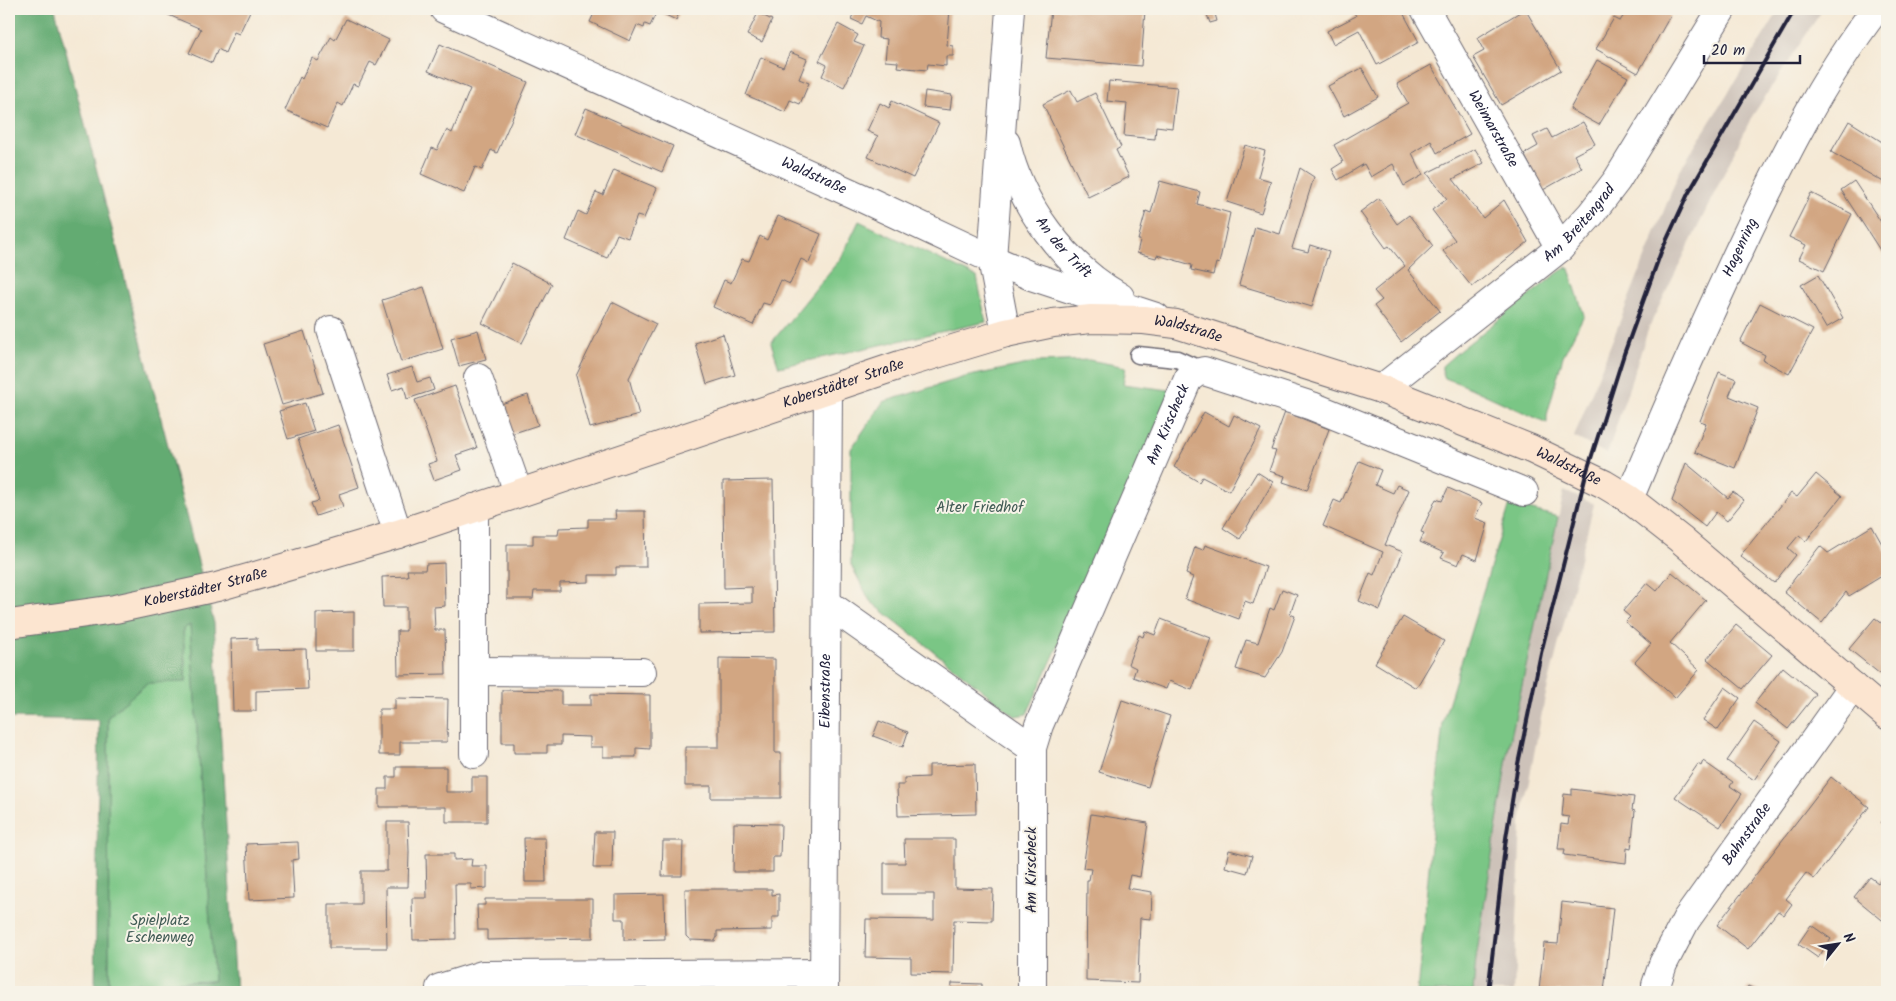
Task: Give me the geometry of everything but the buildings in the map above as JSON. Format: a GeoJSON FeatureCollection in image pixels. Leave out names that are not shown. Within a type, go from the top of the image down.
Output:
{"type":"FeatureCollection","features":[{"type":"Feature","properties":{"kind":"street","name":"Waldstraße"},"geometry":{"type":"LineString","coordinates":[[444,9],[864,198],[1032,276],[1381,389],[1531,448],[1586,474],[1629,499],[1688,546],[1853,686],[1883,704]]}},
{"type":"Feature","properties":{"kind":"street","name":"An der Trift"},"geometry":{"type":"LineString","coordinates":[[1006,333],[992,259],[1010,9]]}},
{"type":"Feature","properties":{"kind":"street","name":"Weimarstraße"},"geometry":{"type":"LineString","coordinates":[[1425,9],[1560,248]]}},
{"type":"Feature","properties":{"kind":"street","name":"Am Breitengrad"},"geometry":{"type":"LineString","coordinates":[[1381,389],[1560,248],[1591,214],[1618,180],[1722,9]]}},
{"type":"Feature","properties":{"kind":"street","name":"Hagenring"},"geometry":{"type":"LineString","coordinates":[[1629,499],[1670,403],[1775,175],[1827,79],[1876,9]]}},
{"type":"Feature","properties":{"kind":"street","name":"An der Trift"},"geometry":{"type":"LineString","coordinates":[[1002,127],[1014,172],[1028,201],[1048,232],[1076,264],[1105,289],[1135,306],[1176,324]]}},
{"type":"Feature","properties":{"kind":"street","name":"Koberstädter Straße"},"geometry":{"type":"LineString","coordinates":[[9,624],[115,609],[217,587],[398,534],[518,492],[900,365],[1006,333],[1053,322],[1091,319],[1144,320],[1176,324]]}},
{"type":"Feature","properties":{"kind":"street"},"geometry":{"type":"LineString","coordinates":[[331,330],[398,534]]}},
{"type":"Feature","properties":{"kind":"street","name":"Am Kirscheck"},"geometry":{"type":"LineString","coordinates":[[1032,992],[1032,748],[1039,725],[1188,378],[1204,371],[1312,406],[1524,492]]}},
{"type":"Feature","properties":{"kind":"street"},"geometry":{"type":"LineString","coordinates":[[478,378],[518,492]]}},
{"type":"Feature","properties":{"kind":"street","name":"Eibenstraße"},"geometry":{"type":"LineString","coordinates":[[824,983],[828,390]]}},
{"type":"Feature","properties":{"kind":"street"},"geometry":{"type":"LineString","coordinates":[[474,508],[474,754]]}},
{"type":"Feature","properties":{"kind":"street"},"geometry":{"type":"LineString","coordinates":[[828,604],[1032,748]]}},
{"type":"Feature","properties":{"kind":"street"},"geometry":{"type":"LineString","coordinates":[[475,671],[642,672]]}},
{"type":"Feature","properties":{"kind":"street","name":"Bahnstraße"},"geometry":{"type":"LineString","coordinates":[[1657,992],[1656,985],[1663,964],[1686,920],[1853,686]]}},
{"type":"Feature","properties":{"kind":"street"},"geometry":{"type":"LineString","coordinates":[[440,988],[482,975],[651,983],[824,983]]}},
{"type":"Feature","properties":{"kind":"lane"},"geometry":{"type":"LineString","coordinates":[[1138,355],[1177,359],[1204,371]]}},
{"type":"Feature","properties":{"kind":"shaded area"},"geometry":{"type":"Polygon","coordinates":[[[1780,9],[1823,9],[1751,118],[1649,327],[1607,454],[1574,437],[1680,170],[1780,9]]]}},
{"type":"Feature","properties":{"kind":"shaded area"},"geometry":{"type":"Polygon","coordinates":[[[1564,491],[1594,504],[1544,702],[1521,822],[1514,992],[1473,992],[1476,959],[1508,751],[1564,491]]]}},
{"type":"Feature","properties":{"kind":"green space"},"geometry":{"type":"Polygon","coordinates":[[[9,9],[55,9],[214,623],[236,992],[95,992],[99,720],[9,718],[9,9]],[[190,625],[183,629],[186,682],[147,683],[108,717],[109,984],[214,981],[190,625]]]}},
{"type":"Feature","properties":{"kind":"green space"},"geometry":{"type":"Polygon","coordinates":[[[859,221],[977,277],[986,322],[779,367],[771,343],[841,258],[859,221]]]}},
{"type":"Feature","properties":{"kind":"green space"},"geometry":{"type":"Polygon","coordinates":[[[1568,266],[1584,315],[1563,356],[1547,415],[1547,423],[1445,378],[1442,366],[1568,266]]]}},
{"type":"Feature","properties":{"kind":"green space","name":"Alter Friedhof"},"geometry":{"type":"Polygon","coordinates":[[[1089,360],[1126,367],[1123,384],[1169,390],[1166,410],[1027,714],[1015,716],[870,601],[851,565],[851,449],[883,402],[965,377],[1038,362],[1089,360]]]}},
{"type":"Feature","properties":{"kind":"green space"},"geometry":{"type":"Polygon","coordinates":[[[1510,504],[1558,517],[1508,751],[1476,959],[1473,992],[1417,992],[1443,721],[1510,504]]]}},
{"type":"Feature","properties":{"kind":"green space","name":"Spielplatz Eschenweg"},"geometry":{"type":"Polygon","coordinates":[[[190,625],[214,981],[109,984],[108,717],[147,683],[186,681],[183,629],[190,625]]]}},
{"type":"Feature","properties":{"kind":"railway"},"geometry":{"type":"LineString","coordinates":[[1488,992],[1506,838],[1518,764],[1541,653],[1586,474],[1624,354],[1661,252],[1688,194],[1795,9]]}}]}
